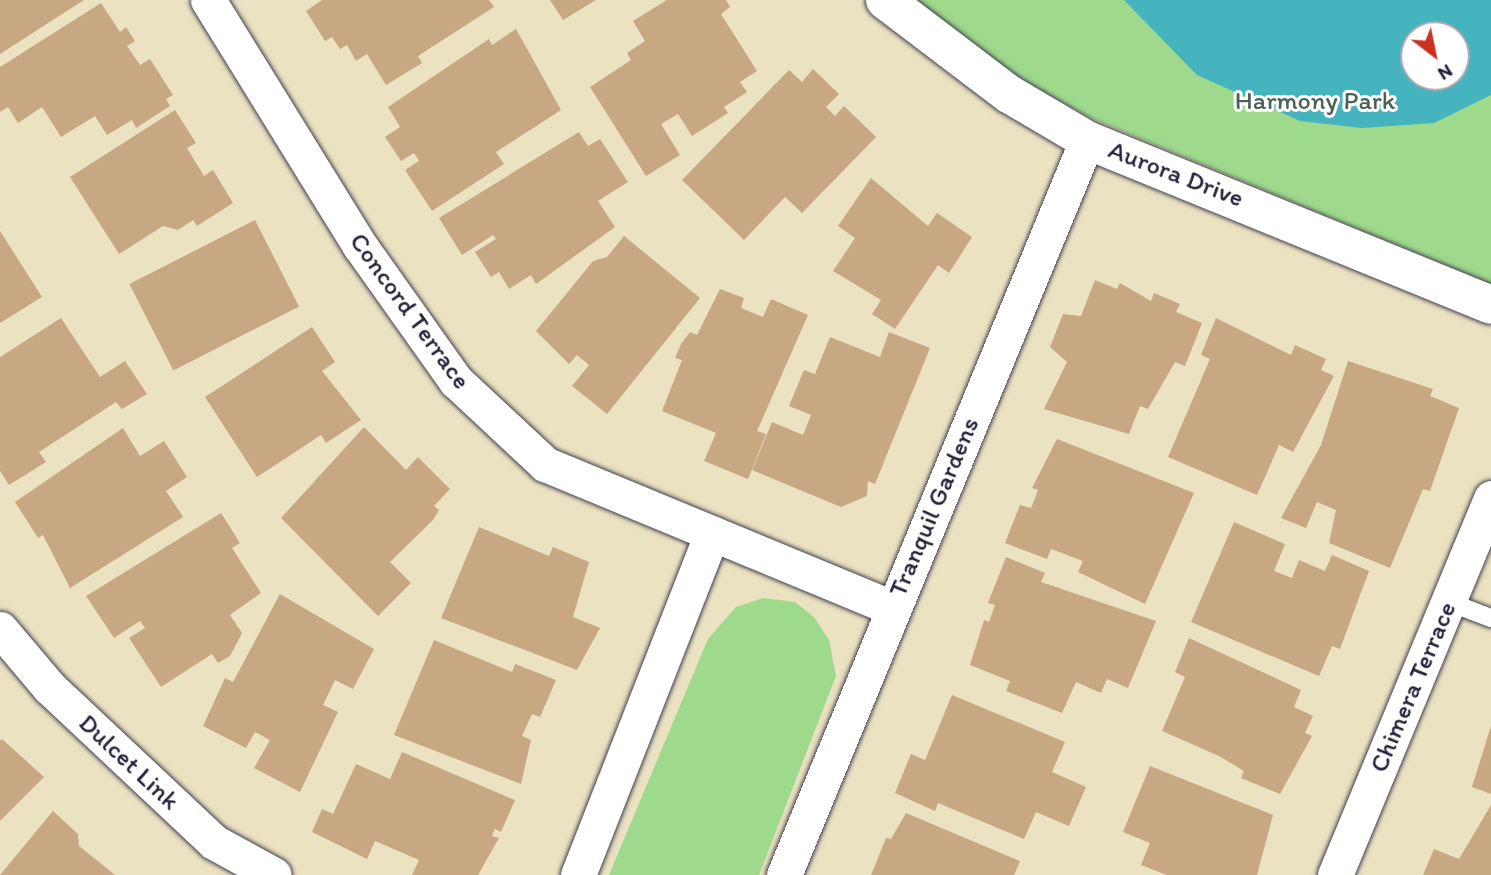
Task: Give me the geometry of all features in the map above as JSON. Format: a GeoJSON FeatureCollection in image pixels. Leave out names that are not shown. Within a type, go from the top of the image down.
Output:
{"type":"FeatureCollection","features":[{"type":"Feature","properties":{"kind":"street","name":"Concord Terrace"},"geometry":{"type":"LineString","coordinates":[[208,0],[360,246],[456,381],[545,464],[892,608]]}},
{"type":"Feature","properties":{"kind":"street","name":"Aurora Drive"},"geometry":{"type":"LineString","coordinates":[[885,0],[1009,94],[1087,140],[1491,305]]}},
{"type":"Feature","properties":{"kind":"street","name":"Tranquil Gardens"},"geometry":{"type":"LineString","coordinates":[[784,875],[1087,140]]}},
{"type":"Feature","properties":{"kind":"street","name":"Chimera Terrace"},"geometry":{"type":"LineString","coordinates":[[1335,875],[1491,498]]}},
{"type":"Feature","properties":{"kind":"street"},"geometry":{"type":"LineString","coordinates":[[578,875],[712,533]]}},
{"type":"Feature","properties":{"kind":"street","name":"Dulcet Link"},"geometry":{"type":"LineString","coordinates":[[0,629],[49,687],[214,842],[274,875]]}},
{"type":"Feature","properties":{"kind":"lane"},"geometry":{"type":"LineString","coordinates":[[1449,601],[1491,618]]}},
{"type":"Feature","properties":{"kind":"green space","name":"Harmony Park"},"geometry":{"type":"Polygon","coordinates":[[[914,0],[1491,0],[1491,284],[1091,118],[1004,70],[914,0]]]}},
{"type":"Feature","properties":{"kind":"green space"},"geometry":{"type":"Polygon","coordinates":[[[763,598],[795,602],[814,617],[829,640],[836,676],[759,875],[609,875],[708,639],[736,607],[763,598]]]}},
{"type":"Feature","properties":{"kind":"water"},"geometry":{"type":"Polygon","coordinates":[[[1124,0],[1491,0],[1491,95],[1434,123],[1362,128],[1300,121],[1197,75],[1124,0]]]}},
{"type":"Feature","properties":{"kind":"building"},"geometry":{"type":"Polygon","coordinates":[[[0,0],[84,0],[0,54],[0,0]]]}},
{"type":"Feature","properties":{"kind":"building"},"geometry":{"type":"Polygon","coordinates":[[[322,0],[489,0],[494,7],[418,56],[422,63],[386,85],[367,54],[356,61],[347,45],[340,49],[332,37],[325,41],[306,11],[322,0]]]}},
{"type":"Feature","properties":{"kind":"building"},"geometry":{"type":"Polygon","coordinates":[[[550,0],[596,0],[563,20],[550,0]]]}},
{"type":"Feature","properties":{"kind":"building"},"geometry":{"type":"Polygon","coordinates":[[[667,0],[726,0],[730,7],[721,14],[757,71],[740,82],[747,92],[724,107],[728,113],[692,136],[678,114],[661,124],[680,155],[646,176],[590,87],[631,60],[627,53],[645,41],[633,21],[667,0]]]}},
{"type":"Feature","properties":{"kind":"building"},"geometry":{"type":"Polygon","coordinates":[[[101,3],[120,32],[126,27],[135,41],[127,46],[140,65],[150,59],[173,95],[166,99],[170,106],[136,128],[132,120],[107,135],[95,116],[61,137],[42,107],[18,123],[8,107],[0,112],[0,67],[101,3]]]}},
{"type":"Feature","properties":{"kind":"building"},"geometry":{"type":"Polygon","coordinates":[[[516,29],[561,110],[496,152],[504,164],[432,211],[405,170],[419,161],[414,153],[401,161],[385,137],[400,127],[388,107],[489,39],[492,45],[516,29]]]}},
{"type":"Feature","properties":{"kind":"building"},"geometry":{"type":"Polygon","coordinates":[[[813,69],[839,94],[826,107],[835,116],[844,106],[876,137],[802,213],[785,197],[744,240],[682,180],[789,70],[802,82],[813,69]]]}},
{"type":"Feature","properties":{"kind":"building"},"geometry":{"type":"Polygon","coordinates":[[[175,110],[196,143],[187,148],[204,176],[213,170],[233,203],[197,226],[193,220],[178,230],[163,226],[119,254],[70,177],[175,110]]]}},
{"type":"Feature","properties":{"kind":"building"},"geometry":{"type":"Polygon","coordinates":[[[579,132],[588,146],[600,139],[628,182],[598,201],[615,227],[536,284],[531,275],[509,289],[499,272],[491,277],[475,252],[496,239],[493,235],[462,255],[439,218],[579,132]]]}},
{"type":"Feature","properties":{"kind":"building"},"geometry":{"type":"Polygon","coordinates":[[[871,178],[928,226],[937,213],[972,237],[949,273],[938,265],[895,329],[872,314],[881,300],[833,271],[855,238],[838,226],[871,178]]]}},
{"type":"Feature","properties":{"kind":"building"},"geometry":{"type":"Polygon","coordinates":[[[255,220],[299,306],[173,370],[129,284],[255,220]]]}},
{"type":"Feature","properties":{"kind":"building"},"geometry":{"type":"Polygon","coordinates":[[[0,231],[42,297],[0,323],[0,231]]]}},
{"type":"Feature","properties":{"kind":"building"},"geometry":{"type":"Polygon","coordinates":[[[624,236],[700,298],[607,414],[572,386],[589,365],[577,355],[569,364],[536,331],[593,261],[607,257],[624,236]]]}},
{"type":"Feature","properties":{"kind":"building"},"geometry":{"type":"Polygon","coordinates":[[[1095,280],[1117,289],[1120,283],[1151,301],[1154,293],[1180,304],[1176,312],[1202,323],[1185,366],[1175,362],[1148,409],[1140,406],[1129,434],[1044,409],[1067,362],[1050,347],[1063,314],[1081,316],[1095,280]]]}},
{"type":"Feature","properties":{"kind":"building"},"geometry":{"type":"Polygon","coordinates":[[[720,289],[744,298],[741,308],[763,317],[771,299],[808,315],[757,431],[766,434],[748,479],[704,461],[716,433],[662,411],[682,360],[675,358],[681,344],[690,332],[697,335],[720,289]]]}},
{"type":"Feature","properties":{"kind":"building"},"geometry":{"type":"Polygon","coordinates":[[[61,318],[100,377],[125,361],[147,394],[122,409],[116,402],[39,452],[46,462],[9,485],[0,471],[0,357],[61,318]]]}},
{"type":"Feature","properties":{"kind":"building"},"geometry":{"type":"Polygon","coordinates":[[[1216,318],[1291,355],[1295,345],[1326,359],[1321,370],[1334,376],[1293,452],[1279,445],[1257,495],[1168,457],[1210,359],[1201,355],[1216,318]]]}},
{"type":"Feature","properties":{"kind":"building"},"geometry":{"type":"Polygon","coordinates":[[[312,327],[335,362],[322,371],[361,420],[326,443],[321,435],[257,477],[205,397],[312,327]]]}},
{"type":"Feature","properties":{"kind":"building"},"geometry":{"type":"Polygon","coordinates":[[[889,332],[930,348],[875,484],[868,481],[867,496],[841,507],[752,470],[772,422],[803,435],[811,415],[789,406],[804,370],[815,374],[830,337],[880,357],[889,332]]]}},
{"type":"Feature","properties":{"kind":"building"},"geometry":{"type":"Polygon","coordinates":[[[1348,361],[1433,389],[1430,396],[1459,408],[1430,491],[1423,489],[1390,568],[1329,543],[1336,510],[1317,502],[1306,528],[1281,518],[1321,445],[1348,361]]]}},
{"type":"Feature","properties":{"kind":"building"},"geometry":{"type":"Polygon","coordinates":[[[364,427],[406,470],[418,457],[450,489],[434,506],[439,510],[433,520],[390,562],[411,583],[378,616],[281,518],[364,427]]]}},
{"type":"Feature","properties":{"kind":"building"},"geometry":{"type":"Polygon","coordinates":[[[123,428],[140,456],[164,441],[187,477],[166,491],[183,517],[70,588],[43,535],[38,538],[15,502],[123,428]]]}},
{"type":"Feature","properties":{"kind":"building"},"geometry":{"type":"Polygon","coordinates":[[[1057,439],[1194,493],[1145,604],[1078,572],[1083,561],[1051,549],[1047,559],[1005,543],[1020,505],[1031,508],[1038,490],[1032,488],[1057,439]]]}},
{"type":"Feature","properties":{"kind":"building"},"geometry":{"type":"Polygon","coordinates":[[[221,513],[240,543],[232,548],[261,593],[230,615],[242,633],[230,656],[218,663],[212,654],[161,687],[129,638],[145,628],[140,621],[114,638],[86,596],[221,513]]]}},
{"type":"Feature","properties":{"kind":"building"},"geometry":{"type":"Polygon","coordinates":[[[1234,522],[1285,544],[1274,571],[1292,578],[1299,560],[1325,571],[1332,555],[1369,571],[1340,649],[1332,646],[1319,676],[1191,622],[1234,522]]]}},
{"type":"Feature","properties":{"kind":"building"},"geometry":{"type":"Polygon","coordinates":[[[479,527],[549,556],[553,547],[589,562],[573,617],[600,628],[577,670],[441,618],[479,527]]]}},
{"type":"Feature","properties":{"kind":"building"},"geometry":{"type":"Polygon","coordinates":[[[1006,557],[1045,573],[1041,582],[1156,621],[1128,688],[1107,679],[1101,693],[1076,682],[1062,713],[1006,691],[1010,681],[970,665],[984,620],[989,622],[995,605],[988,603],[1006,557]]]}},
{"type":"Feature","properties":{"kind":"building"},"geometry":{"type":"Polygon","coordinates":[[[280,594],[374,649],[353,689],[335,680],[323,705],[338,712],[300,792],[254,768],[270,740],[255,732],[246,748],[203,726],[225,678],[233,682],[280,594]]]}},
{"type":"Feature","properties":{"kind":"building"},"geometry":{"type":"Polygon","coordinates":[[[1189,638],[1301,690],[1294,707],[1313,716],[1305,733],[1312,736],[1280,794],[1241,778],[1244,771],[1219,756],[1162,731],[1185,677],[1175,672],[1189,638]]]}},
{"type":"Feature","properties":{"kind":"building"},"geometry":{"type":"Polygon","coordinates":[[[434,640],[512,672],[515,664],[556,680],[540,717],[532,714],[522,736],[531,740],[521,784],[394,735],[434,640]]]}},
{"type":"Feature","properties":{"kind":"building"},"geometry":{"type":"Polygon","coordinates":[[[952,695],[1065,742],[1052,772],[1086,787],[1069,826],[1036,812],[1024,839],[938,803],[935,811],[895,793],[911,754],[925,760],[952,695]]]}},
{"type":"Feature","properties":{"kind":"building"},"geometry":{"type":"Polygon","coordinates":[[[1491,726],[1491,794],[1472,787],[1491,726]]]}},
{"type":"Feature","properties":{"kind":"building"},"geometry":{"type":"Polygon","coordinates":[[[2,739],[44,777],[0,821],[0,741],[2,739]]]}},
{"type":"Feature","properties":{"kind":"building"},"geometry":{"type":"Polygon","coordinates":[[[402,752],[515,800],[501,832],[495,829],[492,836],[499,838],[478,875],[412,875],[419,860],[375,841],[367,859],[312,832],[322,809],[333,814],[356,764],[390,779],[402,752]]]}},
{"type":"Feature","properties":{"kind":"building"},"geometry":{"type":"Polygon","coordinates":[[[1150,766],[1273,815],[1257,875],[1167,875],[1141,865],[1150,843],[1123,832],[1150,766]]]}},
{"type":"Feature","properties":{"kind":"building"},"geometry":{"type":"Polygon","coordinates":[[[1491,805],[1491,875],[1423,875],[1434,849],[1459,859],[1491,805]]]}},
{"type":"Feature","properties":{"kind":"building"},"geometry":{"type":"Polygon","coordinates":[[[53,811],[78,834],[79,846],[115,875],[0,875],[53,811]]]}},
{"type":"Feature","properties":{"kind":"building"},"geometry":{"type":"Polygon","coordinates":[[[906,813],[1020,861],[1014,875],[871,875],[886,838],[891,839],[906,813]]]}}]}
